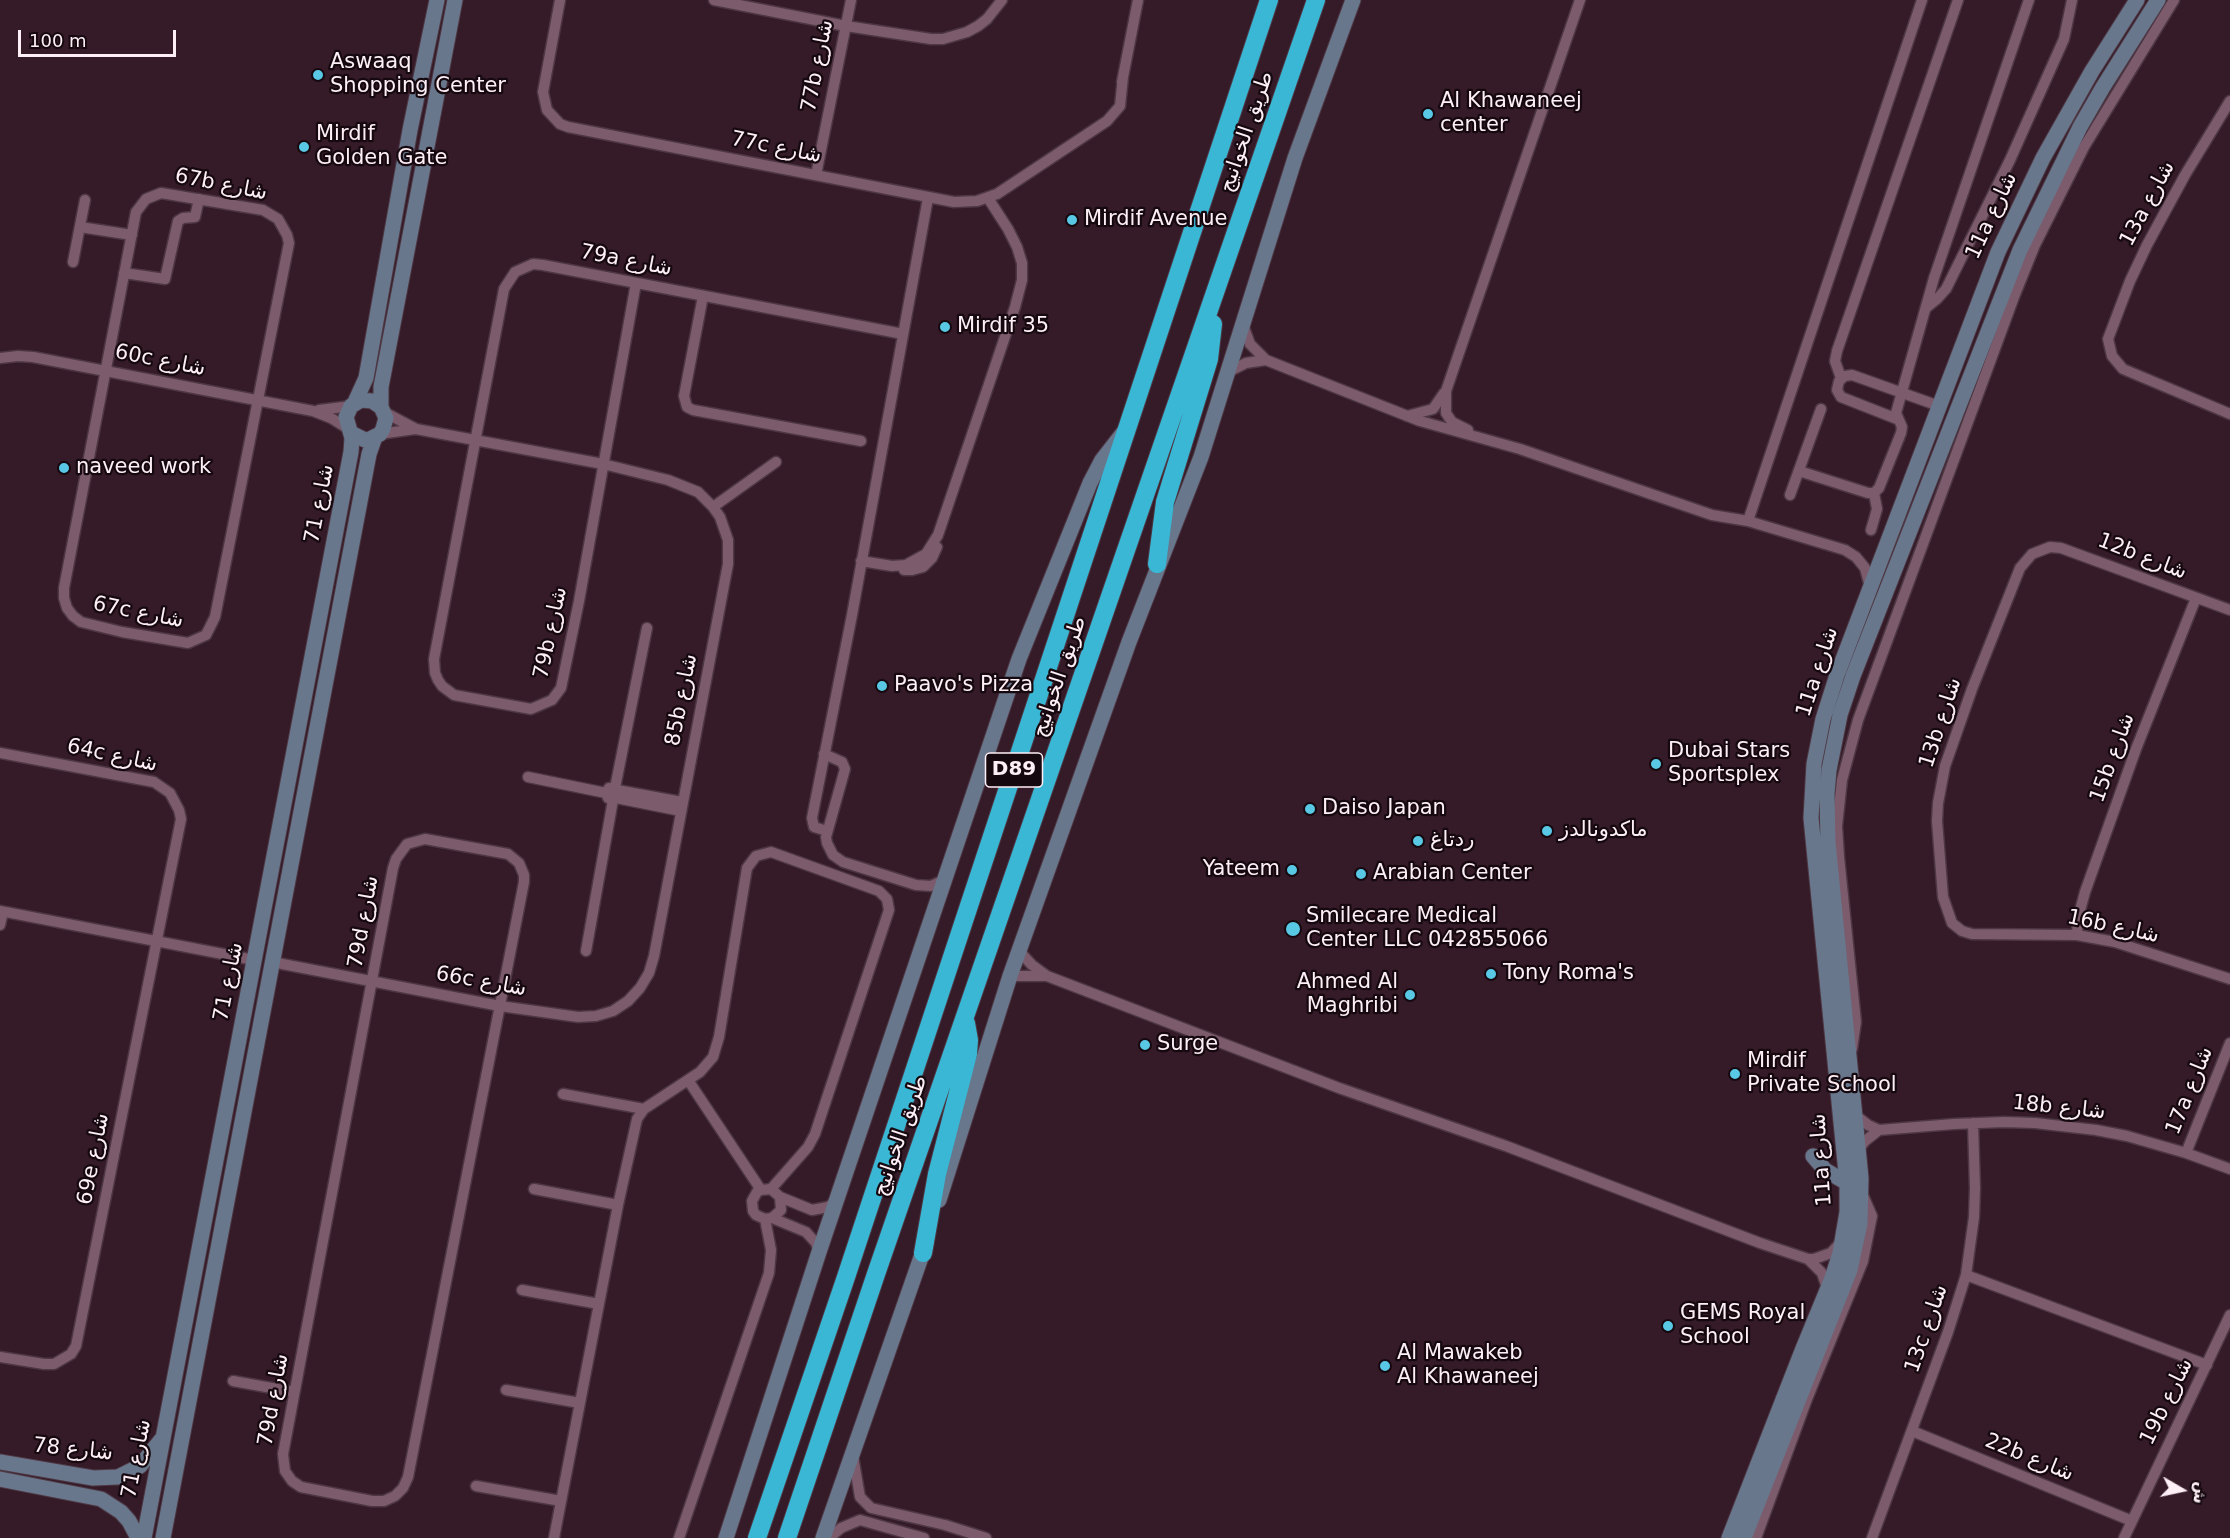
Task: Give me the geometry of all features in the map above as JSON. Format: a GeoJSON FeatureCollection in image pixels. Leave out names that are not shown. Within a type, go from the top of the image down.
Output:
{"type":"FeatureCollection","features":[{"type":"Feature","properties":{"kind":"highway","name":"طريق الخوانيج"},"geometry":{"type":"LineString","coordinates":[[757,1538],[1269,0]]}},
{"type":"Feature","properties":{"kind":"highway","name":"طريق الخوانيج"},"geometry":{"type":"LineString","coordinates":[[787,1538],[1316,0]]}},
{"type":"Feature","properties":{"kind":"highway"},"geometry":{"type":"LineString","coordinates":[[1295,62],[1326,0]]}},
{"type":"Feature","properties":{"kind":"highway"},"geometry":{"type":"LineString","coordinates":[[1157,564],[1165,502],[1209,359],[1214,301]]}},
{"type":"Feature","properties":{"kind":"highway"},"geometry":{"type":"LineString","coordinates":[[923,1253],[942,1153],[968,1054],[969,1040],[965,1020]]}},
{"type":"Feature","properties":{"kind":"street"},"geometry":{"type":"LineString","coordinates":[[416,429],[360,439],[349,431],[346,417],[362,391],[366,378],[410,130],[437,0]]}},
{"type":"Feature","properties":{"kind":"street"},"geometry":{"type":"LineString","coordinates":[[377,436],[385,424],[382,380],[455,0]]}},
{"type":"Feature","properties":{"kind":"street","name":"77c شارع"},"geometry":{"type":"LineString","coordinates":[[560,0],[543,92],[546,110],[560,124],[954,202],[988,198],[1006,190],[1096,129],[1114,104],[1123,76],[1138,0]]}},
{"type":"Feature","properties":{"kind":"street"},"geometry":{"type":"LineString","coordinates":[[714,0],[846,26],[931,39],[943,39],[967,32],[987,19],[1002,0]]}},
{"type":"Feature","properties":{"kind":"street","name":"77b شارع"},"geometry":{"type":"LineString","coordinates":[[816,175],[851,0]]}},
{"type":"Feature","properties":{"kind":"street"},"geometry":{"type":"LineString","coordinates":[[823,1538],[923,1253],[1010,976],[1157,564],[1168,544],[1201,457],[1295,158],[1353,0]]}},
{"type":"Feature","properties":{"kind":"street"},"geometry":{"type":"LineString","coordinates":[[1476,437],[1448,418],[1445,412],[1446,391],[1580,0]]}},
{"type":"Feature","properties":{"kind":"street"},"geometry":{"type":"LineString","coordinates":[[1748,521],[1922,0]]}},
{"type":"Feature","properties":{"kind":"street"},"geometry":{"type":"LineString","coordinates":[[1874,493],[1879,488],[1902,427],[1897,419],[1841,397],[1837,390],[1841,378],[1836,361],[1837,351],[1958,0]]}},
{"type":"Feature","properties":{"kind":"street"},"geometry":{"type":"LineString","coordinates":[[1897,419],[1901,393],[1926,308],[2029,0]]}},
{"type":"Feature","properties":{"kind":"street"},"geometry":{"type":"LineString","coordinates":[[1926,308],[1946,289],[2010,160],[2064,39],[2072,0]]}},
{"type":"Feature","properties":{"kind":"street","name":"11a شارع"},"geometry":{"type":"LineString","coordinates":[[1729,1538],[1802,1351],[1828,1291],[1843,1240],[1847,1212],[1847,1183],[1810,800],[1814,764],[1827,708],[1888,537],[2002,241],[2043,158],[2092,71],[2136,0]]}},
{"type":"Feature","properties":{"kind":"street","name":"11a شارع"},"geometry":{"type":"LineString","coordinates":[[1744,1538],[1850,1270],[1860,1224],[1862,1193],[1828,842],[1827,794],[1833,746],[1840,715],[1853,676],[2020,250],[2054,178],[2103,87],[2157,0]]}},
{"type":"Feature","properties":{"kind":"street","name":"11a شارع"},"geometry":{"type":"LineString","coordinates":[[1849,1058],[1856,1022],[1838,841],[1838,811],[1842,780],[1858,720],[2031,253],[2066,179],[2102,115],[2174,0]]}},
{"type":"Feature","properties":{"kind":"street","name":"13a شارع"},"geometry":{"type":"LineString","coordinates":[[2230,101],[2161,218],[2130,281],[2108,339],[2112,356],[2123,369],[2230,414]]}},
{"type":"Feature","properties":{"kind":"street","name":"67b شارع"},"geometry":{"type":"LineString","coordinates":[[106,370],[136,212],[146,199],[161,194],[199,199],[271,214],[284,226],[287,234],[288,252],[259,400]]}},
{"type":"Feature","properties":{"kind":"street"},"geometry":{"type":"LineString","coordinates":[[827,831],[814,827],[811,821],[928,198]]}},
{"type":"Feature","properties":{"kind":"street"},"geometry":{"type":"LineString","coordinates":[[861,561],[892,566],[906,571],[923,567],[935,553],[938,535],[1022,280],[1022,263],[1017,247],[988,198]]}},
{"type":"Feature","properties":{"kind":"street"},"geometry":{"type":"LineString","coordinates":[[124,273],[165,279],[178,221],[195,217],[199,199]]}},
{"type":"Feature","properties":{"kind":"street"},"geometry":{"type":"LineString","coordinates":[[73,262],[85,200]]}},
{"type":"Feature","properties":{"kind":"street"},"geometry":{"type":"LineString","coordinates":[[80,227],[132,235]]}},
{"type":"Feature","properties":{"kind":"street","name":"79a شارع"},"geometry":{"type":"LineString","coordinates":[[474,441],[504,289],[515,272],[523,267],[543,265],[903,334]]}},
{"type":"Feature","properties":{"kind":"street","name":"79b شارع"},"geometry":{"type":"LineString","coordinates":[[474,441],[434,659],[435,673],[442,686],[454,695],[524,709],[539,707],[552,700],[561,688],[563,680],[636,283]]}},
{"type":"Feature","properties":{"kind":"street"},"geometry":{"type":"LineString","coordinates":[[703,296],[684,396],[687,407],[861,441]]}},
{"type":"Feature","properties":{"kind":"street"},"geometry":{"type":"LineString","coordinates":[[1242,322],[1250,344],[1266,360],[1441,428],[1520,449],[1700,511],[1748,521],[1851,553],[1865,568],[1870,588]]}},
{"type":"Feature","properties":{"kind":"street"},"geometry":{"type":"LineString","coordinates":[[1917,517],[1912,512],[1910,501],[1970,344],[1970,322]]}},
{"type":"Feature","properties":{"kind":"street","name":"60c شارع"},"geometry":{"type":"LineString","coordinates":[[0,358],[33,357],[313,411],[331,417],[349,431]]}},
{"type":"Feature","properties":{"kind":"street"},"geometry":{"type":"LineString","coordinates":[[1228,372],[1246,363],[1266,360]]}},
{"type":"Feature","properties":{"kind":"street"},"geometry":{"type":"LineString","coordinates":[[1974,371],[1990,361]]}},
{"type":"Feature","properties":{"kind":"street","name":"67c شارع"},"geometry":{"type":"LineString","coordinates":[[106,370],[64,588],[64,598],[73,616],[81,622],[122,632],[188,643],[201,639],[210,629],[215,617],[259,400]]}},
{"type":"Feature","properties":{"kind":"street"},"geometry":{"type":"LineString","coordinates":[[1841,378],[1852,375],[1939,406]]}},
{"type":"Feature","properties":{"kind":"street"},"geometry":{"type":"LineString","coordinates":[[1407,416],[1433,409],[1446,391]]}},
{"type":"Feature","properties":{"kind":"street"},"geometry":{"type":"LineString","coordinates":[[353,404],[361,400],[372,401],[416,429],[603,464]]}},
{"type":"Feature","properties":{"kind":"street","name":"60c شارع"},"geometry":{"type":"LineString","coordinates":[[313,411],[353,404]]}},
{"type":"Feature","properties":{"kind":"street"},"geometry":{"type":"LineString","coordinates":[[1790,495],[1821,409]]}},
{"type":"Feature","properties":{"kind":"street"},"geometry":{"type":"LineString","coordinates":[[726,1538],[819,1252],[1019,659],[1084,495],[1102,460],[1127,429]]}},
{"type":"Feature","properties":{"kind":"street","name":"شارع 71"},"geometry":{"type":"LineString","coordinates":[[144,1538],[351,452],[349,431]]}},
{"type":"Feature","properties":{"kind":"street","name":"شارع 71"},"geometry":{"type":"LineString","coordinates":[[163,1538],[369,454],[377,436]]}},
{"type":"Feature","properties":{"kind":"street"},"geometry":{"type":"LineString","coordinates":[[713,507],[776,462]]}},
{"type":"Feature","properties":{"kind":"street","name":"85b شارع"},"geometry":{"type":"LineString","coordinates":[[603,464],[668,480],[698,492],[720,517],[728,540],[728,564],[654,956]]}},
{"type":"Feature","properties":{"kind":"street"},"geometry":{"type":"LineString","coordinates":[[1799,471],[1874,493]]}},
{"type":"Feature","properties":{"kind":"street"},"geometry":{"type":"LineString","coordinates":[[1871,530],[1877,509],[1874,493]]}},
{"type":"Feature","properties":{"kind":"street"},"geometry":{"type":"LineString","coordinates":[[1878,615],[1883,583],[1896,550],[1894,542],[1888,537]]}},
{"type":"Feature","properties":{"kind":"street","name":"12b شارع"},"geometry":{"type":"LineString","coordinates":[[2040,550],[2061,548],[2230,610]]}},
{"type":"Feature","properties":{"kind":"street","name":"13b شارع"},"geometry":{"type":"LineString","coordinates":[[1952,923],[1943,897],[1937,821],[1945,766],[1972,689],[2020,568],[2031,554],[2040,550]]}},
{"type":"Feature","properties":{"kind":"street","name":"15b شارع"},"geometry":{"type":"LineString","coordinates":[[2077,935],[2079,911],[2089,881],[2136,749],[2196,598]]}},
{"type":"Feature","properties":{"kind":"street"},"geometry":{"type":"LineString","coordinates":[[586,951],[647,628]]}},
{"type":"Feature","properties":{"kind":"street","name":"64c شارع"},"geometry":{"type":"LineString","coordinates":[[0,753],[154,782],[170,793],[179,810],[180,828],[156,940]]}},
{"type":"Feature","properties":{"kind":"street"},"geometry":{"type":"LineString","coordinates":[[824,754],[842,762],[846,769],[826,837],[829,849],[837,859],[916,885],[931,885],[944,880]]}},
{"type":"Feature","properties":{"kind":"street"},"geometry":{"type":"LineString","coordinates":[[528,777],[681,807]]}},
{"type":"Feature","properties":{"kind":"street","name":"79d شارع"},"geometry":{"type":"LineString","coordinates":[[425,839],[508,854],[519,863],[524,882],[408,1477],[403,1488],[390,1499],[372,1501],[306,1489],[292,1480],[285,1471],[283,1460],[373,982],[396,859],[400,851],[415,840],[425,839]]}},
{"type":"Feature","properties":{"kind":"street"},"geometry":{"type":"LineString","coordinates":[[554,1538],[636,1123],[644,1109],[709,1063],[718,1044],[747,868],[752,859],[760,853],[776,853],[879,891],[889,904],[888,915],[818,1127],[808,1147],[766,1190],[754,1196],[752,1206],[756,1215],[806,1232],[816,1243],[819,1252]]}},
{"type":"Feature","properties":{"kind":"street"},"geometry":{"type":"LineString","coordinates":[[0,925],[1,911],[254,960],[259,968],[259,978],[249,1035],[252,1039],[258,1040]]}},
{"type":"Feature","properties":{"kind":"street","name":"16b شارع"},"geometry":{"type":"LineString","coordinates":[[1952,923],[1962,931],[1972,934],[2077,935],[2115,942],[2230,979]]}},
{"type":"Feature","properties":{"kind":"street","name":"69e شارع"},"geometry":{"type":"LineString","coordinates":[[0,1357],[54,1364],[71,1354],[79,1337],[156,940]]}},
{"type":"Feature","properties":{"kind":"street"},"geometry":{"type":"LineString","coordinates":[[1019,951],[1047,976],[1339,1088],[1516,1150],[1760,1243],[1808,1259],[1820,1258],[1831,1253],[1843,1240]]}},
{"type":"Feature","properties":{"kind":"street","name":"66c شارع"},"geometry":{"type":"LineString","coordinates":[[272,962],[500,1006],[578,1017],[597,1016],[613,1011],[628,1001],[640,988],[649,973],[654,956]]}},
{"type":"Feature","properties":{"kind":"street"},"geometry":{"type":"LineString","coordinates":[[1010,976],[1047,976]]}},
{"type":"Feature","properties":{"kind":"street","name":"17a شارع"},"geometry":{"type":"LineString","coordinates":[[2186,1153],[2230,1043]]}},
{"type":"Feature","properties":{"kind":"street"},"geometry":{"type":"LineString","coordinates":[[688,1080],[766,1190],[781,1202],[797,1210],[822,1209],[837,1201]]}},
{"type":"Feature","properties":{"kind":"street"},"geometry":{"type":"LineString","coordinates":[[563,1094],[644,1109]]}},
{"type":"Feature","properties":{"kind":"street"},"geometry":{"type":"LineString","coordinates":[[1854,1114],[1879,1130]]}},
{"type":"Feature","properties":{"kind":"street","name":"18b شارع"},"geometry":{"type":"LineString","coordinates":[[1879,1130],[2004,1122],[2066,1126],[2127,1136],[2186,1153],[2230,1169]]}},
{"type":"Feature","properties":{"kind":"street","name":"13c شارع"},"geometry":{"type":"LineString","coordinates":[[1872,1538],[1952,1321],[1966,1275],[1976,1188],[1973,1123]]}},
{"type":"Feature","properties":{"kind":"street"},"geometry":{"type":"LineString","coordinates":[[1858,1150],[1869,1137],[1879,1130]]}},
{"type":"Feature","properties":{"kind":"street"},"geometry":{"type":"LineString","coordinates":[[1812,1156],[1825,1170],[1847,1183]]}},
{"type":"Feature","properties":{"kind":"street"},"geometry":{"type":"LineString","coordinates":[[534,1189],[618,1205]]}},
{"type":"Feature","properties":{"kind":"street"},"geometry":{"type":"LineString","coordinates":[[1756,1538],[1807,1399],[1863,1261],[1872,1216],[1862,1193]]}},
{"type":"Feature","properties":{"kind":"street"},"geometry":{"type":"LineString","coordinates":[[769,1219],[779,1214],[781,1202]]}},
{"type":"Feature","properties":{"kind":"street"},"geometry":{"type":"LineString","coordinates":[[679,1538],[769,1273],[771,1250],[769,1219]]}},
{"type":"Feature","properties":{"kind":"street"},"geometry":{"type":"LineString","coordinates":[[1808,1259],[1822,1273],[1828,1291]]}},
{"type":"Feature","properties":{"kind":"street"},"geometry":{"type":"LineString","coordinates":[[1966,1275],[2207,1365]]}},
{"type":"Feature","properties":{"kind":"street"},"geometry":{"type":"LineString","coordinates":[[522,1290],[599,1304]]}},
{"type":"Feature","properties":{"kind":"street","name":"19b شارع"},"geometry":{"type":"LineString","coordinates":[[2124,1538],[2230,1315]]}},
{"type":"Feature","properties":{"kind":"street"},"geometry":{"type":"LineString","coordinates":[[233,1381],[294,1392]]}},
{"type":"Feature","properties":{"kind":"street"},"geometry":{"type":"LineString","coordinates":[[506,1389],[580,1403]]}},
{"type":"Feature","properties":{"kind":"street","name":"22b شارع"},"geometry":{"type":"LineString","coordinates":[[1912,1431],[2132,1521]]}},
{"type":"Feature","properties":{"kind":"street","name":"شارع 78"},"geometry":{"type":"LineString","coordinates":[[0,1462],[93,1478],[118,1477],[140,1466],[163,1437]]}},
{"type":"Feature","properties":{"kind":"street"},"geometry":{"type":"LineString","coordinates":[[853,1451],[858,1491],[867,1505],[881,1511],[945,1525],[986,1538]]}},
{"type":"Feature","properties":{"kind":"street","name":"شارع 78"},"geometry":{"type":"LineString","coordinates":[[0,1479],[101,1499],[121,1512],[138,1538]]}},
{"type":"Feature","properties":{"kind":"street"},"geometry":{"type":"LineString","coordinates":[[476,1486],[561,1501]]}},
{"type":"Feature","properties":{"kind":"street"},"geometry":{"type":"LineString","coordinates":[[829,1538],[841,1528],[860,1520],[924,1538]]}},
{"type":"Feature","properties":{"kind":"place","name":"Aswaaq Shopping Center"},"geometry":{"type":"Point","coordinates":[318,75]}},
{"type":"Feature","properties":{"kind":"place","name":"Al Khawaneej center"},"geometry":{"type":"Point","coordinates":[1428,114]}},
{"type":"Feature","properties":{"kind":"place","name":"Mirdif Golden Gate"},"geometry":{"type":"Point","coordinates":[304,147]}},
{"type":"Feature","properties":{"kind":"place","name":"Mirdif Avenue"},"geometry":{"type":"Point","coordinates":[1072,220]}},
{"type":"Feature","properties":{"kind":"place","name":"Mirdif 35"},"geometry":{"type":"Point","coordinates":[945,327]}},
{"type":"Feature","properties":{"kind":"place","name":"naveed work"},"geometry":{"type":"Point","coordinates":[64,468]}},
{"type":"Feature","properties":{"kind":"place","name":"Paavo's Pizza"},"geometry":{"type":"Point","coordinates":[882,686]}},
{"type":"Feature","properties":{"kind":"place","name":"Dubai Stars Sportsplex"},"geometry":{"type":"Point","coordinates":[1656,764]}},
{"type":"Feature","properties":{"kind":"place","name":"Daiso Japan"},"geometry":{"type":"Point","coordinates":[1310,809]}},
{"type":"Feature","properties":{"kind":"place","name":"ماكدونالدز"},"geometry":{"type":"Point","coordinates":[1547,831]}},
{"type":"Feature","properties":{"kind":"place","name":"ردتاغ"},"geometry":{"type":"Point","coordinates":[1418,841]}},
{"type":"Feature","properties":{"kind":"place","name":"Yateem"},"geometry":{"type":"Point","coordinates":[1292,870]}},
{"type":"Feature","properties":{"kind":"place","name":"Arabian Center"},"geometry":{"type":"Point","coordinates":[1361,874]}},
{"type":"Feature","properties":{"kind":"place","name":"Smilecare Medical Center LLC 042855066"},"geometry":{"type":"Point","coordinates":[1293,929]}},
{"type":"Feature","properties":{"kind":"place","name":"Tony Roma's"},"geometry":{"type":"Point","coordinates":[1491,974]}},
{"type":"Feature","properties":{"kind":"place","name":"Ahmed Al Maghribi"},"geometry":{"type":"Point","coordinates":[1410,995]}},
{"type":"Feature","properties":{"kind":"place","name":"Surge"},"geometry":{"type":"Point","coordinates":[1145,1045]}},
{"type":"Feature","properties":{"kind":"place","name":"Mirdif Private School"},"geometry":{"type":"Point","coordinates":[1735,1074]}},
{"type":"Feature","properties":{"kind":"place","name":"GEMS Royal School"},"geometry":{"type":"Point","coordinates":[1668,1326]}},
{"type":"Feature","properties":{"kind":"place","name":"Al Mawakeb Al Khawaneej"},"geometry":{"type":"Point","coordinates":[1385,1366]}}]}
